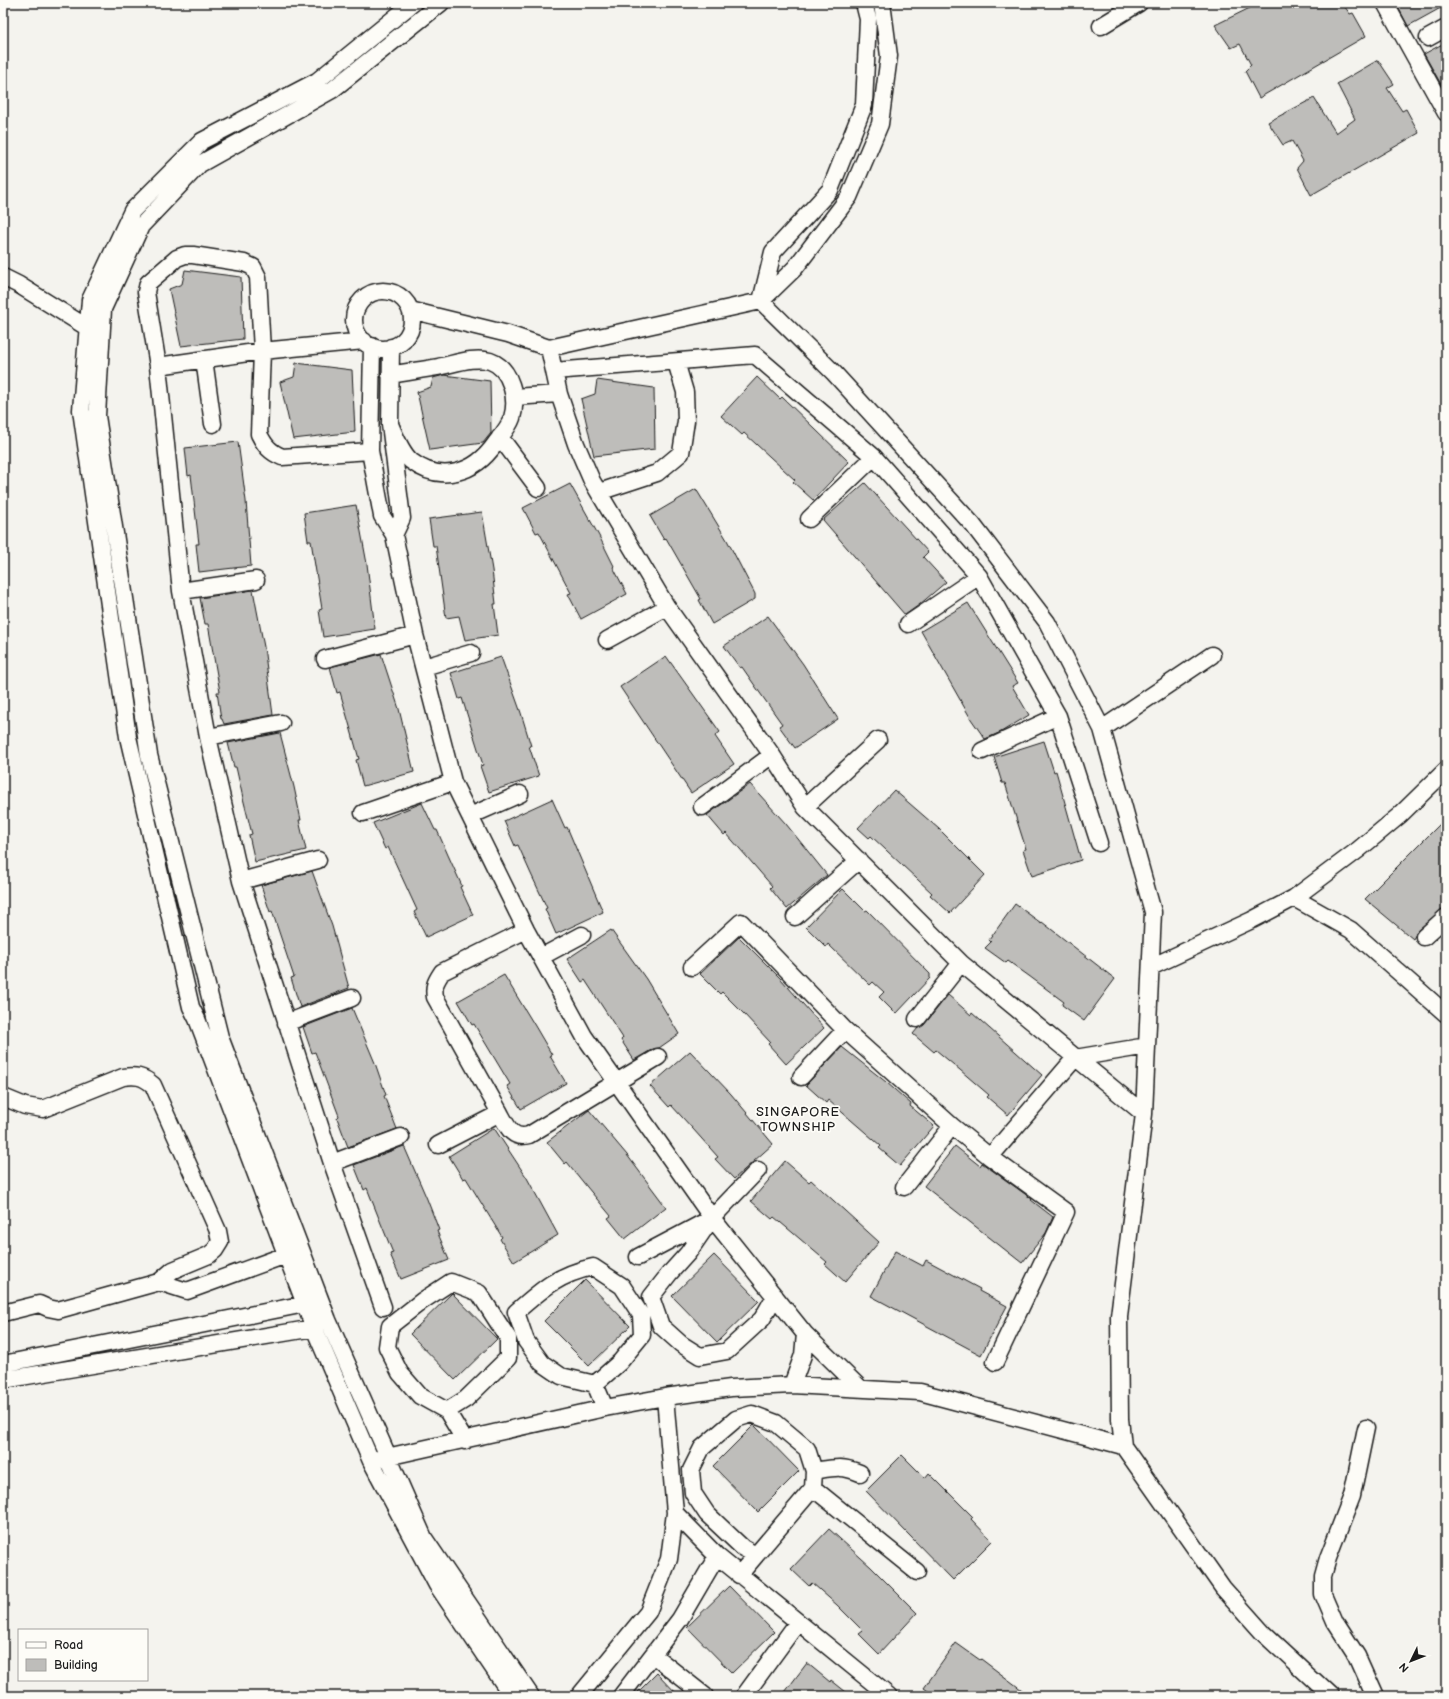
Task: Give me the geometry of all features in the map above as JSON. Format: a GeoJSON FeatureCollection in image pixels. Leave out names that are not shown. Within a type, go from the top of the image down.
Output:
{"type":"FeatureCollection","features":[{"type":"Feature","properties":{"kind":"street"},"geometry":{"type":"LineString","coordinates":[[413,3],[317,81],[202,141],[132,211],[90,300],[81,410],[128,737],[191,1007],[197,1019],[314,1328],[371,1461],[437,1585],[512,1696]]}},
{"type":"Feature","properties":{"kind":"street"},"geometry":{"type":"LineString","coordinates":[[441,3],[332,90],[200,164],[141,226],[103,309],[97,416],[148,755],[220,1037],[328,1320],[424,1538],[531,1696]]}},
{"type":"Feature","properties":{"kind":"street"},"geometry":{"type":"LineString","coordinates":[[761,301],[773,252],[830,190],[864,105],[868,19],[864,3]]}},
{"type":"Feature","properties":{"kind":"street"},"geometry":{"type":"LineString","coordinates":[[410,310],[508,334],[549,348],[761,301],[795,268],[849,197],[880,124],[889,56],[882,3]]}},
{"type":"Feature","properties":{"kind":"street"},"geometry":{"type":"LineString","coordinates":[[1101,26],[1140,3]]}},
{"type":"Feature","properties":{"kind":"street"},"geometry":{"type":"LineString","coordinates":[[1385,3],[1444,105]]}},
{"type":"Feature","properties":{"kind":"street"},"geometry":{"type":"LineString","coordinates":[[1428,38],[1446,28]]}},
{"type":"Feature","properties":{"kind":"street"},"geometry":{"type":"LineString","coordinates":[[370,451],[282,457],[273,454],[265,446],[259,434],[262,351],[258,277],[253,267],[244,263],[185,255],[177,258],[148,283],[146,292],[158,366],[181,591],[208,737],[241,881],[332,1163],[383,1307]]}},
{"type":"Feature","properties":{"kind":"street"},"geometry":{"type":"LineString","coordinates":[[3,277],[19,285],[88,328]]}},
{"type":"Feature","properties":{"kind":"street"},"geometry":{"type":"LineString","coordinates":[[158,366],[262,351],[368,344],[381,348],[391,347],[399,344],[406,337],[410,329],[412,320],[410,310],[406,302],[399,295],[390,291],[371,293],[363,298],[358,306],[355,315],[355,325],[358,334],[368,344],[370,451],[382,516],[394,535],[415,635],[453,782],[526,930],[584,1036],[712,1218],[805,1334],[861,1389]]}},
{"type":"Feature","properties":{"kind":"street"},"geometry":{"type":"LineString","coordinates":[[761,301],[834,373],[973,525],[1046,622],[1102,729],[1153,912],[1144,1114],[1119,1316],[1120,1419],[1123,1446],[1223,1588],[1264,1634],[1331,1696]]}},
{"type":"Feature","properties":{"kind":"street"},"geometry":{"type":"LineString","coordinates":[[391,347],[390,424],[402,518],[394,535]]}},
{"type":"Feature","properties":{"kind":"street"},"geometry":{"type":"LineString","coordinates":[[549,348],[559,394],[576,444],[599,492],[667,607],[772,755],[806,807],[961,963],[1144,1114]]}},
{"type":"Feature","properties":{"kind":"street"},"geometry":{"type":"LineString","coordinates":[[554,371],[755,355],[874,457],[979,576],[1058,716],[1099,843]]}},
{"type":"Feature","properties":{"kind":"street"},"geometry":{"type":"LineString","coordinates":[[204,359],[213,424]]}},
{"type":"Feature","properties":{"kind":"street"},"geometry":{"type":"LineString","coordinates":[[390,375],[475,360],[490,361],[505,372],[514,397],[512,418],[500,437],[477,463],[455,474],[433,473],[411,461],[399,444],[390,424]]}},
{"type":"Feature","properties":{"kind":"street"},"geometry":{"type":"LineString","coordinates":[[599,492],[657,473],[681,453],[686,421],[685,392],[676,362]]}},
{"type":"Feature","properties":{"kind":"street"},"geometry":{"type":"LineString","coordinates":[[514,397],[559,394]]}},
{"type":"Feature","properties":{"kind":"street"},"geometry":{"type":"LineString","coordinates":[[500,437],[538,488]]}},
{"type":"Feature","properties":{"kind":"street"},"geometry":{"type":"LineString","coordinates":[[809,519],[874,457]]}},
{"type":"Feature","properties":{"kind":"street"},"geometry":{"type":"LineString","coordinates":[[908,624],[979,576]]}},
{"type":"Feature","properties":{"kind":"street"},"geometry":{"type":"LineString","coordinates":[[181,591],[256,580]]}},
{"type":"Feature","properties":{"kind":"street"},"geometry":{"type":"LineString","coordinates":[[607,640],[667,607]]}},
{"type":"Feature","properties":{"kind":"street"},"geometry":{"type":"LineString","coordinates":[[325,659],[415,635]]}},
{"type":"Feature","properties":{"kind":"street"},"geometry":{"type":"LineString","coordinates":[[424,667],[471,653]]}},
{"type":"Feature","properties":{"kind":"street"},"geometry":{"type":"LineString","coordinates":[[1102,729],[1212,655]]}},
{"type":"Feature","properties":{"kind":"street"},"geometry":{"type":"LineString","coordinates":[[982,751],[1058,716]]}},
{"type":"Feature","properties":{"kind":"street"},"geometry":{"type":"LineString","coordinates":[[208,737],[281,723]]}},
{"type":"Feature","properties":{"kind":"street"},"geometry":{"type":"LineString","coordinates":[[806,807],[878,740]]}},
{"type":"Feature","properties":{"kind":"street"},"geometry":{"type":"LineString","coordinates":[[702,807],[772,755]]}},
{"type":"Feature","properties":{"kind":"street"},"geometry":{"type":"LineString","coordinates":[[1151,967],[1252,920],[1294,898],[1358,850],[1400,815],[1446,770]]}},
{"type":"Feature","properties":{"kind":"street"},"geometry":{"type":"LineString","coordinates":[[363,813],[453,782]]}},
{"type":"Feature","properties":{"kind":"street"},"geometry":{"type":"LineString","coordinates":[[470,816],[520,794]]}},
{"type":"Feature","properties":{"kind":"street"},"geometry":{"type":"LineString","coordinates":[[241,881],[318,860]]}},
{"type":"Feature","properties":{"kind":"street"},"geometry":{"type":"LineString","coordinates":[[795,917],[858,860]]}},
{"type":"Feature","properties":{"kind":"street"},"geometry":{"type":"LineString","coordinates":[[1294,898],[1351,930],[1446,1014]]}},
{"type":"Feature","properties":{"kind":"street"},"geometry":{"type":"LineString","coordinates":[[1424,937],[1446,917]]}},
{"type":"Feature","properties":{"kind":"street"},"geometry":{"type":"LineString","coordinates":[[692,967],[740,922],[844,1030],[952,1126],[990,1157],[1066,1212],[995,1362]]}},
{"type":"Feature","properties":{"kind":"street"},"geometry":{"type":"LineString","coordinates":[[526,930],[442,972],[436,980],[434,989],[435,997],[500,1113],[514,1134],[522,1137],[529,1134],[658,1057]]}},
{"type":"Feature","properties":{"kind":"street"},"geometry":{"type":"LineString","coordinates":[[541,957],[582,935]]}},
{"type":"Feature","properties":{"kind":"street"},"geometry":{"type":"LineString","coordinates":[[917,1019],[961,963]]}},
{"type":"Feature","properties":{"kind":"street"},"geometry":{"type":"LineString","coordinates":[[286,1023],[352,998]]}},
{"type":"Feature","properties":{"kind":"street"},"geometry":{"type":"LineString","coordinates":[[801,1077],[844,1030]]}},
{"type":"Feature","properties":{"kind":"street"},"geometry":{"type":"LineString","coordinates":[[990,1157],[1075,1058],[1147,1046]]}},
{"type":"Feature","properties":{"kind":"street"},"geometry":{"type":"LineString","coordinates":[[3,1097],[25,1106],[43,1109],[123,1077],[135,1075],[147,1079],[153,1084],[218,1231],[220,1242],[215,1250],[209,1255],[173,1270],[159,1282],[58,1310],[39,1304],[3,1313]]}},
{"type":"Feature","properties":{"kind":"street"},"geometry":{"type":"LineString","coordinates":[[438,1145],[500,1113]]}},
{"type":"Feature","properties":{"kind":"street"},"geometry":{"type":"LineString","coordinates":[[904,1187],[952,1126]]}},
{"type":"Feature","properties":{"kind":"street"},"geometry":{"type":"LineString","coordinates":[[332,1163],[402,1137]]}},
{"type":"Feature","properties":{"kind":"street"},"geometry":{"type":"LineString","coordinates":[[758,1170],[712,1218],[688,1253],[651,1297],[661,1326],[681,1344],[700,1356],[727,1351],[762,1319],[775,1296]]}},
{"type":"Feature","properties":{"kind":"street"},"geometry":{"type":"LineString","coordinates":[[638,1257],[712,1218]]}},
{"type":"Feature","properties":{"kind":"street"},"geometry":{"type":"LineString","coordinates":[[159,1282],[187,1291],[286,1255]]}},
{"type":"Feature","properties":{"kind":"street"},"geometry":{"type":"LineString","coordinates":[[593,1266],[622,1286],[642,1316],[642,1335],[620,1362],[595,1384],[561,1376],[542,1363],[526,1341],[516,1312],[553,1282],[574,1271],[593,1266]]}},
{"type":"Feature","properties":{"kind":"street"},"geometry":{"type":"LineString","coordinates":[[447,1411],[466,1399],[508,1358],[508,1338],[479,1293],[451,1282],[422,1301],[390,1326],[387,1347],[400,1373],[420,1396],[447,1411],[465,1441]]}},
{"type":"Feature","properties":{"kind":"street"},"geometry":{"type":"LineString","coordinates":[[3,1364],[305,1304]]}},
{"type":"Feature","properties":{"kind":"street"},"geometry":{"type":"LineString","coordinates":[[3,1380],[314,1328]]}},
{"type":"Feature","properties":{"kind":"street"},"geometry":{"type":"LineString","coordinates":[[792,1384],[803,1355],[805,1334]]}},
{"type":"Feature","properties":{"kind":"street"},"geometry":{"type":"LineString","coordinates":[[595,1384],[605,1408]]}},
{"type":"Feature","properties":{"kind":"street"},"geometry":{"type":"LineString","coordinates":[[371,1461],[388,1456],[465,1441],[605,1408],[665,1397],[732,1388],[792,1384],[920,1392],[1123,1446]]}},
{"type":"Feature","properties":{"kind":"street"},"geometry":{"type":"LineString","coordinates":[[579,1696],[648,1612],[669,1559],[675,1513],[665,1397]]}},
{"type":"Feature","properties":{"kind":"street"},"geometry":{"type":"LineString","coordinates":[[740,1575],[814,1488],[814,1471],[807,1449],[776,1422],[752,1414],[736,1419],[702,1448],[691,1470],[693,1493],[707,1514],[743,1548],[756,1555]]}},
{"type":"Feature","properties":{"kind":"street"},"geometry":{"type":"LineString","coordinates":[[1366,1428],[1352,1496],[1328,1558],[1323,1576],[1323,1594],[1335,1622],[1358,1656],[1375,1696]]}},
{"type":"Feature","properties":{"kind":"street"},"geometry":{"type":"LineString","coordinates":[[814,1471],[837,1467],[847,1468],[860,1473]]}},
{"type":"Feature","properties":{"kind":"street"},"geometry":{"type":"LineString","coordinates":[[814,1488],[917,1572]]}},
{"type":"Feature","properties":{"kind":"street"},"geometry":{"type":"LineString","coordinates":[[675,1513],[717,1556],[889,1696]]}},
{"type":"Feature","properties":{"kind":"street"},"geometry":{"type":"LineString","coordinates":[[621,1696],[680,1619],[717,1556]]}},
{"type":"Feature","properties":{"kind":"street"},"geometry":{"type":"LineString","coordinates":[[744,1696],[798,1622]]}},
{"type":"Feature","properties":{"kind":"street"},"geometry":{"type":"LineString","coordinates":[[653,1655],[705,1696]]}},
{"type":"Feature","properties":{"kind":"building"},"geometry":{"type":"Polygon","coordinates":[[[1260,3],[1342,3],[1350,14],[1353,13],[1366,36],[1259,98],[1245,71],[1251,65],[1240,44],[1231,48],[1215,25],[1260,3]]]}},
{"type":"Feature","properties":{"kind":"building"},"geometry":{"type":"Polygon","coordinates":[[[1396,3],[1446,3],[1446,5],[1408,26],[1396,3]]]}},
{"type":"Feature","properties":{"kind":"building"},"geometry":{"type":"Polygon","coordinates":[[[1446,42],[1446,93],[1424,54],[1446,42]]]}},
{"type":"Feature","properties":{"kind":"building"},"geometry":{"type":"Polygon","coordinates":[[[1378,60],[1394,84],[1387,88],[1402,111],[1406,109],[1419,133],[1311,195],[1297,168],[1303,161],[1292,141],[1283,145],[1268,122],[1314,98],[1336,133],[1355,119],[1337,84],[1378,60]]]}},
{"type":"Feature","properties":{"kind":"building"},"geometry":{"type":"Polygon","coordinates":[[[185,270],[241,277],[243,339],[181,346],[169,289],[182,284],[185,270]]]}},
{"type":"Feature","properties":{"kind":"building"},"geometry":{"type":"Polygon","coordinates":[[[296,363],[352,370],[355,432],[293,439],[280,382],[294,377],[296,363]]]}},
{"type":"Feature","properties":{"kind":"building"},"geometry":{"type":"Polygon","coordinates":[[[444,375],[490,381],[491,433],[483,443],[430,450],[417,392],[431,387],[433,378],[444,375]]]}},
{"type":"Feature","properties":{"kind":"building"},"geometry":{"type":"Polygon","coordinates":[[[757,377],[780,399],[782,397],[849,462],[813,500],[793,482],[795,480],[744,433],[742,435],[721,416],[757,377]]]}},
{"type":"Feature","properties":{"kind":"building"},"geometry":{"type":"Polygon","coordinates":[[[597,380],[654,388],[655,449],[594,456],[581,399],[595,394],[597,380]]]}},
{"type":"Feature","properties":{"kind":"building"},"geometry":{"type":"Polygon","coordinates":[[[238,442],[246,501],[251,566],[199,572],[196,544],[199,544],[191,475],[188,476],[185,448],[238,442]]]}},
{"type":"Feature","properties":{"kind":"building"},"geometry":{"type":"Polygon","coordinates":[[[865,483],[928,552],[923,557],[946,582],[905,615],[823,520],[865,483]]]}},
{"type":"Feature","properties":{"kind":"building"},"geometry":{"type":"Polygon","coordinates":[[[570,484],[599,536],[627,594],[581,619],[568,594],[571,593],[539,532],[536,533],[523,508],[570,484]]]}},
{"type":"Feature","properties":{"kind":"building"},"geometry":{"type":"Polygon","coordinates":[[[696,489],[727,540],[755,594],[755,599],[712,624],[699,600],[701,599],[666,538],[664,540],[650,516],[696,489]]]}},
{"type":"Feature","properties":{"kind":"building"},"geometry":{"type":"Polygon","coordinates":[[[356,505],[367,564],[375,629],[323,637],[319,610],[322,609],[311,541],[308,541],[304,513],[356,505]]]}},
{"type":"Feature","properties":{"kind":"building"},"geometry":{"type":"Polygon","coordinates":[[[482,512],[492,570],[498,635],[465,640],[459,616],[446,618],[436,546],[433,546],[429,519],[482,512]]]}},
{"type":"Feature","properties":{"kind":"building"},"geometry":{"type":"Polygon","coordinates":[[[253,590],[264,647],[273,715],[224,724],[221,719],[217,692],[220,692],[208,624],[205,624],[200,598],[253,590]]]}},
{"type":"Feature","properties":{"kind":"building"},"geometry":{"type":"Polygon","coordinates":[[[968,603],[1018,683],[1012,686],[1029,715],[1001,732],[985,739],[971,719],[921,631],[968,603]]]}},
{"type":"Feature","properties":{"kind":"building"},"geometry":{"type":"Polygon","coordinates":[[[768,616],[803,664],[838,719],[795,748],[779,726],[782,724],[742,667],[740,668],[724,646],[768,616]]]}},
{"type":"Feature","properties":{"kind":"building"},"geometry":{"type":"Polygon","coordinates":[[[381,654],[399,709],[414,772],[363,786],[356,760],[359,759],[351,730],[340,692],[337,693],[330,667],[381,654]]]}},
{"type":"Feature","properties":{"kind":"building"},"geometry":{"type":"Polygon","coordinates":[[[666,656],[720,732],[715,736],[734,764],[691,793],[620,687],[666,656]]]}},
{"type":"Feature","properties":{"kind":"building"},"geometry":{"type":"Polygon","coordinates":[[[501,657],[521,713],[531,746],[529,746],[539,776],[489,792],[480,766],[483,765],[462,698],[459,699],[451,673],[501,657]]]}},
{"type":"Feature","properties":{"kind":"building"},"geometry":{"type":"Polygon","coordinates":[[[280,733],[294,787],[301,820],[299,820],[306,850],[255,862],[249,835],[252,834],[236,767],[234,767],[228,743],[280,733]]]}},
{"type":"Feature","properties":{"kind":"building"},"geometry":{"type":"Polygon","coordinates":[[[1044,741],[1054,772],[1056,771],[1081,860],[1032,876],[1023,850],[1026,849],[1005,783],[1002,783],[994,757],[1044,741]]]}},
{"type":"Feature","properties":{"kind":"building"},"geometry":{"type":"Polygon","coordinates":[[[750,784],[786,824],[827,875],[787,909],[770,888],[772,886],[726,833],[724,835],[707,815],[750,784]]]}},
{"type":"Feature","properties":{"kind":"building"},"geometry":{"type":"Polygon","coordinates":[[[894,790],[939,829],[985,875],[950,913],[930,895],[932,893],[871,836],[869,838],[858,828],[894,790]]]}},
{"type":"Feature","properties":{"kind":"building"},"geometry":{"type":"Polygon","coordinates":[[[552,799],[565,828],[567,827],[603,912],[556,934],[545,909],[547,908],[518,845],[515,846],[504,821],[552,799]]]}},
{"type":"Feature","properties":{"kind":"building"},"geometry":{"type":"Polygon","coordinates":[[[422,803],[435,830],[437,830],[473,915],[426,937],[414,912],[417,910],[388,847],[385,849],[373,823],[422,803]]]}},
{"type":"Feature","properties":{"kind":"building"},"geometry":{"type":"Polygon","coordinates":[[[1446,818],[1446,906],[1418,930],[1413,939],[1365,899],[1446,818]]]}},
{"type":"Feature","properties":{"kind":"building"},"geometry":{"type":"Polygon","coordinates":[[[312,871],[332,926],[349,988],[300,1007],[291,978],[294,977],[272,911],[270,912],[261,885],[312,871]]]}},
{"type":"Feature","properties":{"kind":"building"},"geometry":{"type":"Polygon","coordinates":[[[843,889],[865,911],[867,910],[930,974],[930,978],[896,1014],[879,997],[884,992],[873,982],[870,985],[828,944],[826,947],[806,927],[843,889]]]}},
{"type":"Feature","properties":{"kind":"building"},"geometry":{"type":"Polygon","coordinates":[[[1015,904],[1041,923],[1042,922],[1115,979],[1084,1021],[1062,1005],[1064,1002],[1029,976],[1008,961],[1006,963],[985,948],[991,942],[989,940],[1015,904]]]}},
{"type":"Feature","properties":{"kind":"building"},"geometry":{"type":"Polygon","coordinates":[[[611,930],[646,979],[679,1034],[659,1048],[653,1049],[634,1060],[621,1040],[623,1038],[585,980],[582,982],[567,959],[611,930]]]}},
{"type":"Feature","properties":{"kind":"building"},"geometry":{"type":"Polygon","coordinates":[[[739,937],[781,979],[824,1028],[786,1064],[768,1044],[770,1042],[744,1014],[722,992],[720,994],[700,974],[739,937]]]}},
{"type":"Feature","properties":{"kind":"building"},"geometry":{"type":"Polygon","coordinates":[[[504,975],[552,1055],[550,1056],[566,1083],[521,1109],[507,1086],[510,1084],[474,1024],[472,1025],[458,1001],[504,975]]]}},
{"type":"Feature","properties":{"kind":"building"},"geometry":{"type":"Polygon","coordinates":[[[948,995],[971,1015],[972,1013],[1042,1075],[1008,1115],[987,1097],[989,1095],[960,1070],[936,1050],[934,1052],[913,1034],[918,1028],[924,1025],[948,995]]]}},
{"type":"Feature","properties":{"kind":"building"},"geometry":{"type":"Polygon","coordinates":[[[352,1008],[375,1063],[386,1095],[384,1096],[397,1129],[348,1147],[337,1118],[339,1116],[315,1052],[312,1053],[303,1027],[352,1008]]]}},
{"type":"Feature","properties":{"kind":"building"},"geometry":{"type":"Polygon","coordinates":[[[842,1047],[886,1082],[911,1104],[910,1106],[934,1126],[900,1166],[879,1148],[881,1146],[828,1100],[826,1103],[806,1085],[842,1047]]]}},
{"type":"Feature","properties":{"kind":"building"},"geometry":{"type":"Polygon","coordinates":[[[690,1051],[731,1094],[773,1144],[734,1179],[715,1159],[718,1157],[693,1129],[671,1105],[669,1107],[650,1086],[690,1051]]]}},
{"type":"Feature","properties":{"kind":"building"},"geometry":{"type":"Polygon","coordinates":[[[589,1110],[627,1155],[666,1207],[625,1239],[608,1218],[611,1216],[567,1162],[565,1164],[547,1142],[589,1110]]]}},
{"type":"Feature","properties":{"kind":"building"},"geometry":{"type":"Polygon","coordinates":[[[494,1128],[527,1178],[558,1235],[514,1262],[500,1239],[502,1237],[466,1178],[463,1179],[449,1156],[494,1128]]]}},
{"type":"Feature","properties":{"kind":"building"},"geometry":{"type":"Polygon","coordinates":[[[404,1146],[427,1199],[439,1230],[437,1231],[449,1260],[401,1279],[390,1254],[393,1253],[367,1188],[364,1190],[354,1165],[404,1146]]]}},
{"type":"Feature","properties":{"kind":"building"},"geometry":{"type":"Polygon","coordinates":[[[955,1146],[980,1166],[982,1163],[1032,1199],[1031,1200],[1053,1217],[1046,1233],[1022,1263],[924,1186],[955,1146]]]}},
{"type":"Feature","properties":{"kind":"building"},"geometry":{"type":"Polygon","coordinates":[[[785,1161],[809,1182],[811,1180],[879,1242],[845,1282],[825,1264],[827,1262],[774,1217],[772,1219],[751,1201],[785,1161]]]}},
{"type":"Feature","properties":{"kind":"building"},"geometry":{"type":"Polygon","coordinates":[[[895,1251],[923,1266],[926,1260],[980,1289],[979,1291],[1007,1306],[981,1355],[871,1296],[895,1251]]]}},
{"type":"Feature","properties":{"kind":"building"},"geometry":{"type":"Polygon","coordinates":[[[714,1255],[759,1301],[717,1342],[672,1296],[714,1255]]]}},
{"type":"Feature","properties":{"kind":"building"},"geometry":{"type":"Polygon","coordinates":[[[585,1280],[630,1326],[589,1366],[544,1321],[585,1280]]]}},
{"type":"Feature","properties":{"kind":"building"},"geometry":{"type":"Polygon","coordinates":[[[452,1293],[497,1339],[455,1380],[410,1334],[452,1293]]]}},
{"type":"Feature","properties":{"kind":"building"},"geometry":{"type":"Polygon","coordinates":[[[754,1425],[799,1471],[758,1512],[713,1466],[754,1425]]]}},
{"type":"Feature","properties":{"kind":"building"},"geometry":{"type":"Polygon","coordinates":[[[902,1455],[925,1478],[929,1473],[973,1517],[971,1519],[992,1541],[953,1580],[866,1491],[902,1455]]]}},
{"type":"Feature","properties":{"kind":"building"},"geometry":{"type":"Polygon","coordinates":[[[829,1529],[871,1567],[917,1613],[879,1654],[859,1634],[863,1631],[837,1605],[812,1583],[809,1586],[791,1569],[829,1529]]]}},
{"type":"Feature","properties":{"kind":"building"},"geometry":{"type":"Polygon","coordinates":[[[729,1586],[774,1632],[732,1673],[687,1627],[729,1586]]]}},
{"type":"Feature","properties":{"kind":"building"},"geometry":{"type":"Polygon","coordinates":[[[956,1643],[980,1660],[981,1659],[1030,1696],[935,1696],[924,1688],[956,1643]]]}},
{"type":"Feature","properties":{"kind":"building"},"geometry":{"type":"Polygon","coordinates":[[[807,1663],[830,1682],[831,1680],[851,1696],[782,1696],[807,1663]]]}},
{"type":"Feature","properties":{"kind":"building"},"geometry":{"type":"Polygon","coordinates":[[[657,1673],[679,1696],[634,1696],[657,1673]]]}},
{"type":"Feature","properties":{"kind":"district","name":"SINGAPORE TOWNSHIP"},"geometry":{"type":"Point","coordinates":[798,1120]}}]}
